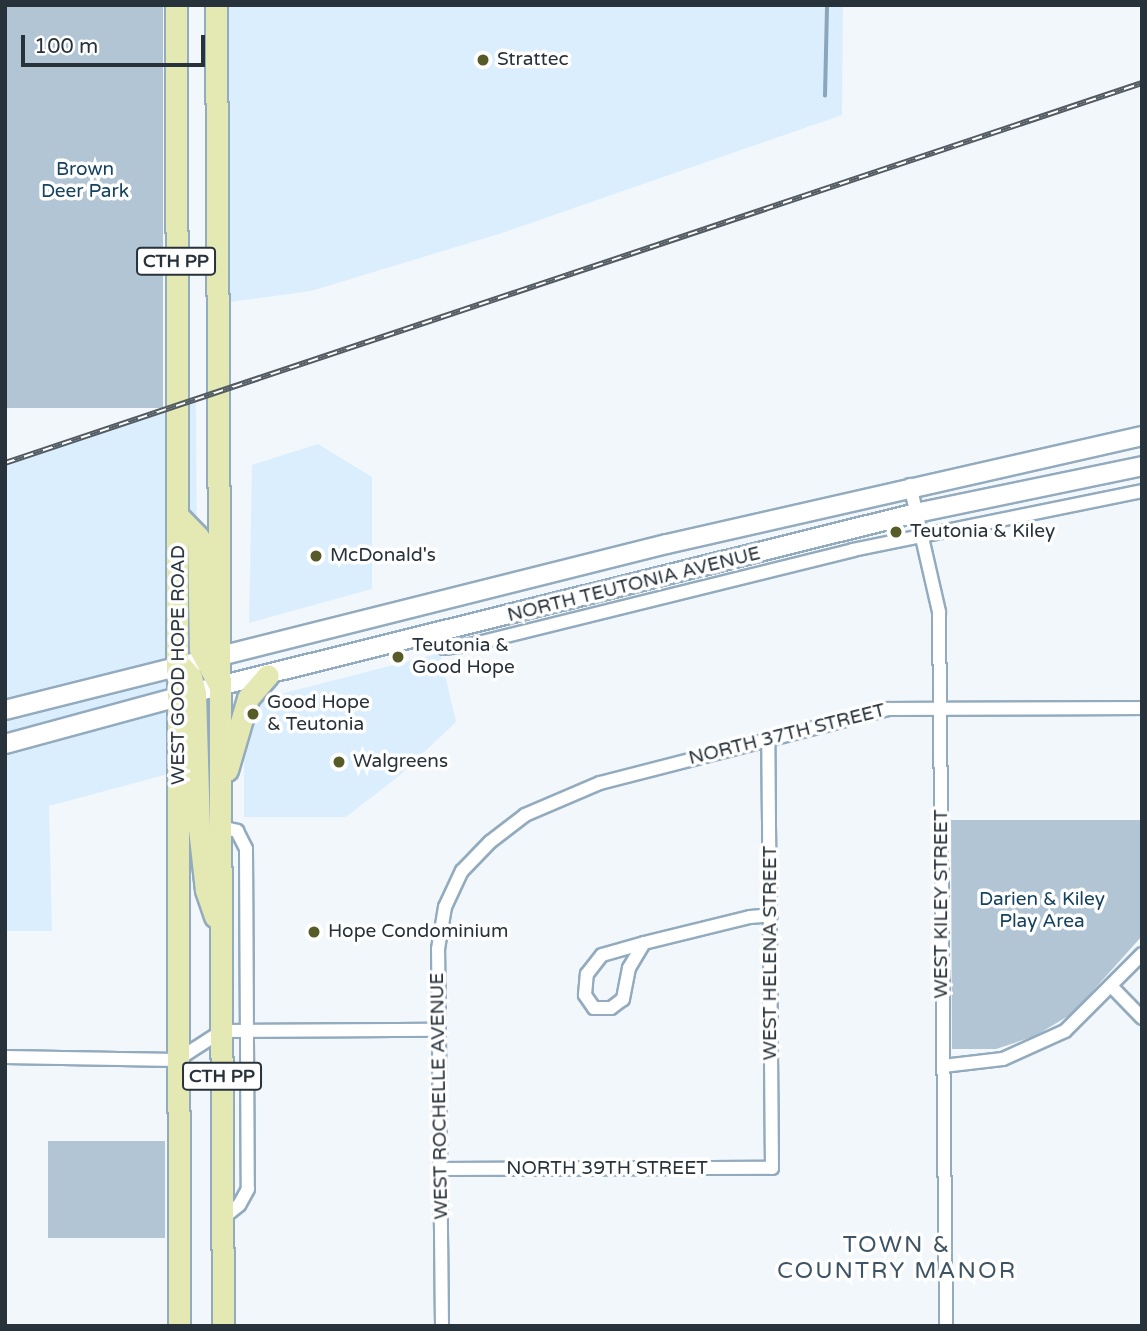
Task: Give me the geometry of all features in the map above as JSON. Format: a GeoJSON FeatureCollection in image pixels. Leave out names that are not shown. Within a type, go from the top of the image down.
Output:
{"type":"FeatureCollection","features":[{"type":"Feature","properties":{"kind":"main road","name":"WEST GOOD HOPE ROAD"},"geometry":{"type":"LineString","coordinates":[[176,5],[180,664]]}},
{"type":"Feature","properties":{"kind":"main road","name":"WEST GOOD HOPE ROAD"},"geometry":{"type":"LineString","coordinates":[[211,657],[216,5]]}},
{"type":"Feature","properties":{"kind":"main road","name":"NORTH TEUTONIA AVENUE"},"geometry":{"type":"LineString","coordinates":[[5,710],[180,664],[910,485],[1142,436]]}},
{"type":"Feature","properties":{"kind":"main road","name":"NORTH TEUTONIA AVENUE"},"geometry":{"type":"LineString","coordinates":[[5,744],[219,685],[442,641],[916,513],[1142,466]]}},
{"type":"Feature","properties":{"kind":"main road"},"geometry":{"type":"LineString","coordinates":[[179,517],[198,537],[198,637],[211,657],[219,685]]}},
{"type":"Feature","properties":{"kind":"main road"},"geometry":{"type":"LineString","coordinates":[[180,664],[191,677],[187,695],[189,830],[221,934]]}},
{"type":"Feature","properties":{"kind":"main road"},"geometry":{"type":"LineString","coordinates":[[220,792],[248,698],[268,675]]}},
{"type":"Feature","properties":{"kind":"main road","name":"CTH PP"},"geometry":{"type":"LineString","coordinates":[[219,685],[220,792],[229,828],[221,934],[223,1326]]}},
{"type":"Feature","properties":{"kind":"main road","name":"CTH PP"},"geometry":{"type":"LineString","coordinates":[[179,1326],[177,1060],[189,830]]}},
{"type":"Feature","properties":{"kind":"street","name":"WEST KILEY STREET"},"geometry":{"type":"LineString","coordinates":[[910,485],[939,612],[946,1326]]}},
{"type":"Feature","properties":{"kind":"street","name":"NORTH TEUTONIA AVENUE"},"geometry":{"type":"LineString","coordinates":[[442,641],[921,536],[1142,491]]}},
{"type":"Feature","properties":{"kind":"street","name":"NORTH 37TH STREET"},"geometry":{"type":"LineString","coordinates":[[463,871],[525,815],[600,783],[888,709],[941,706],[1142,708]]}},
{"type":"Feature","properties":{"kind":"street","name":"WEST HELENA STREET"},"geometry":{"type":"LineString","coordinates":[[768,739],[772,1168]]}},
{"type":"Feature","properties":{"kind":"street"},"geometry":{"type":"LineString","coordinates":[[189,830],[229,828],[246,849],[248,1189],[239,1205],[223,1218]]}},
{"type":"Feature","properties":{"kind":"street","name":"WEST ROCHELLE AVENUE"},"geometry":{"type":"LineString","coordinates":[[442,1326],[438,949],[444,907],[463,871]]}},
{"type":"Feature","properties":{"kind":"street"},"geometry":{"type":"LineString","coordinates":[[644,943],[629,968],[623,999],[611,1008],[594,1008],[585,995],[587,974],[602,955],[644,943],[771,915]]}},
{"type":"Feature","properties":{"kind":"street"},"geometry":{"type":"LineString","coordinates":[[943,1066],[1003,1059],[1065,1031],[1112,987],[1142,954]]}},
{"type":"Feature","properties":{"kind":"street"},"geometry":{"type":"LineString","coordinates":[[1112,987],[1142,1018]]}},
{"type":"Feature","properties":{"kind":"street"},"geometry":{"type":"LineString","coordinates":[[5,1057],[177,1060],[222,1031],[439,1030]]}},
{"type":"Feature","properties":{"kind":"street","name":"NORTH 39TH STREET"},"geometry":{"type":"LineString","coordinates":[[442,1169],[772,1168]]}},
{"type":"Feature","properties":{"kind":"shaded area"},"geometry":{"type":"Polygon","coordinates":[[[216,5],[843,5],[842,115],[499,234],[311,291],[216,304],[216,5]]]}},
{"type":"Feature","properties":{"kind":"shaded area"},"geometry":{"type":"Polygon","coordinates":[[[196,399],[198,766],[49,806],[52,931],[5,931],[5,463],[196,399]]]}},
{"type":"Feature","properties":{"kind":"shaded area"},"geometry":{"type":"Polygon","coordinates":[[[318,444],[372,477],[372,589],[249,623],[252,465],[318,444]]]}},
{"type":"Feature","properties":{"kind":"shaded area"},"geometry":{"type":"Polygon","coordinates":[[[440,653],[456,722],[399,776],[346,817],[244,817],[244,761],[261,699],[440,653]]]}},
{"type":"Feature","properties":{"kind":"green space","name":"Brown Deer Park"},"geometry":{"type":"Polygon","coordinates":[[[5,5],[163,5],[163,408],[5,408],[5,5]]]}},
{"type":"Feature","properties":{"kind":"green space","name":"Darien & Kiley Play Area"},"geometry":{"type":"Polygon","coordinates":[[[951,820],[1142,820],[1142,936],[1073,1013],[1035,1036],[996,1049],[952,1049],[951,820]]]}},
{"type":"Feature","properties":{"kind":"green space"},"geometry":{"type":"Polygon","coordinates":[[[48,1141],[165,1141],[165,1238],[48,1238],[48,1141]]]}},
{"type":"Feature","properties":{"kind":"waterway"},"geometry":{"type":"LineString","coordinates":[[825,96],[827,5]]}},
{"type":"Feature","properties":{"kind":"railway"},"geometry":{"type":"LineString","coordinates":[[5,463],[1142,83]]}},
{"type":"Feature","properties":{"kind":"place","name":"Strattec"},"geometry":{"type":"Point","coordinates":[483,60]}},
{"type":"Feature","properties":{"kind":"place","name":"Teutonia & Kiley"},"geometry":{"type":"Point","coordinates":[896,532]}},
{"type":"Feature","properties":{"kind":"place","name":"McDonald's"},"geometry":{"type":"Point","coordinates":[316,556]}},
{"type":"Feature","properties":{"kind":"place","name":"Teutonia & Good Hope"},"geometry":{"type":"Point","coordinates":[398,657]}},
{"type":"Feature","properties":{"kind":"place","name":"Good Hope & Teutonia"},"geometry":{"type":"Point","coordinates":[253,714]}},
{"type":"Feature","properties":{"kind":"place","name":"Walgreens"},"geometry":{"type":"Point","coordinates":[339,762]}},
{"type":"Feature","properties":{"kind":"place","name":"Hope Condominium"},"geometry":{"type":"Point","coordinates":[314,932]}},
{"type":"Feature","properties":{"kind":"district","name":"TOWN & COUNTRY MANOR"},"geometry":{"type":"Point","coordinates":[897,1258]}}]}
